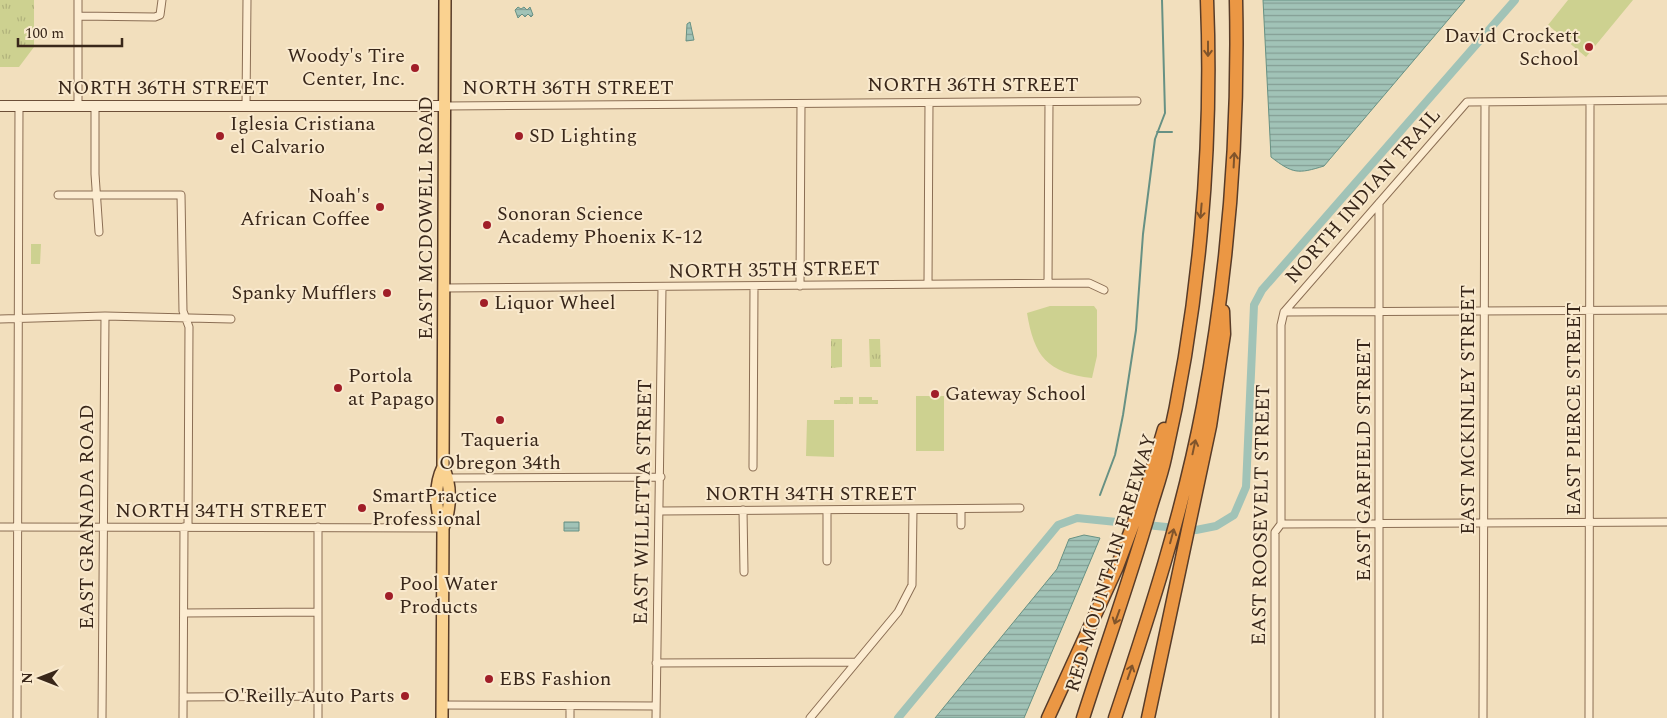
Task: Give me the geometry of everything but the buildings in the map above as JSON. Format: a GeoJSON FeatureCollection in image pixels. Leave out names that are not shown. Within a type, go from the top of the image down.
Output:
{"type":"FeatureCollection","features":[{"type":"Feature","properties":{"kind":"highway"},"geometry":{"type":"LineString","coordinates":[[1048,718],[1150,491],[1164,429],[1180,346],[1192,297],[1206,138],[1207,0]]}},
{"type":"Feature","properties":{"kind":"highway"},"geometry":{"type":"LineString","coordinates":[[1148,718],[1179,578],[1189,494],[1223,278],[1235,135],[1236,0]]}},
{"type":"Feature","properties":{"kind":"highway","name":"RED MOUNTAIN FREEWAY"},"geometry":{"type":"LineString","coordinates":[[1083,718],[1132,570],[1150,491]]}},
{"type":"Feature","properties":{"kind":"highway"},"geometry":{"type":"LineString","coordinates":[[1114,718],[1189,494]]}},
{"type":"Feature","properties":{"kind":"main road","name":"EAST MCDOWELL ROAD"},"geometry":{"type":"LineString","coordinates":[[442,718],[442,528],[448,516],[443,478],[445,0]]}},
{"type":"Feature","properties":{"kind":"main road","name":"NORTH 36TH STREET"},"geometry":{"type":"LineString","coordinates":[[0,106],[445,106]]}},
{"type":"Feature","properties":{"kind":"street"},"geometry":{"type":"LineString","coordinates":[[78,0],[78,106]]}},
{"type":"Feature","properties":{"kind":"street"},"geometry":{"type":"LineString","coordinates":[[78,16],[155,17],[160,15],[162,0]]}},
{"type":"Feature","properties":{"kind":"street"},"geometry":{"type":"LineString","coordinates":[[246,106],[247,0]]}},
{"type":"Feature","properties":{"kind":"street","name":"NORTH 36TH STREET"},"geometry":{"type":"LineString","coordinates":[[445,106],[1137,100]]}},
{"type":"Feature","properties":{"kind":"street"},"geometry":{"type":"LineString","coordinates":[[1485,102],[1667,100]]}},
{"type":"Feature","properties":{"kind":"street","name":"EAST PIERCE STREET"},"geometry":{"type":"LineString","coordinates":[[1589,718],[1590,101]]}},
{"type":"Feature","properties":{"kind":"street"},"geometry":{"type":"LineString","coordinates":[[1048,283],[1049,102]]}},
{"type":"Feature","properties":{"kind":"street","name":"NORTH INDIAN TRAIL"},"geometry":{"type":"LineString","coordinates":[[1284,312],[1467,102],[1485,102]]}},
{"type":"Feature","properties":{"kind":"street","name":"EAST MCKINLEY STREET"},"geometry":{"type":"LineString","coordinates":[[1483,718],[1485,102]]}},
{"type":"Feature","properties":{"kind":"street"},"geometry":{"type":"LineString","coordinates":[[928,284],[929,103]]}},
{"type":"Feature","properties":{"kind":"street"},"geometry":{"type":"LineString","coordinates":[[800,286],[801,104]]}},
{"type":"Feature","properties":{"kind":"street"},"geometry":{"type":"LineString","coordinates":[[16,718],[18,106]]}},
{"type":"Feature","properties":{"kind":"street"},"geometry":{"type":"LineString","coordinates":[[95,106],[97,195],[100,232]]}},
{"type":"Feature","properties":{"kind":"street"},"geometry":{"type":"LineString","coordinates":[[58,195],[181,195],[183,311],[189,327],[183,718]]}},
{"type":"Feature","properties":{"kind":"street","name":"EAST GARFIELD STREET"},"geometry":{"type":"LineString","coordinates":[[1379,203],[1379,718]]}},
{"type":"Feature","properties":{"kind":"street","name":"NORTH 35TH STREET"},"geometry":{"type":"LineString","coordinates":[[444,288],[1089,283],[1104,290]]}},
{"type":"Feature","properties":{"kind":"street","name":"EAST WILLETTA STREET"},"geometry":{"type":"LineString","coordinates":[[656,718],[657,574],[661,511],[662,287]]}},
{"type":"Feature","properties":{"kind":"street"},"geometry":{"type":"LineString","coordinates":[[753,467],[754,287]]}},
{"type":"Feature","properties":{"kind":"street"},"geometry":{"type":"LineString","coordinates":[[1284,312],[1667,310]]}},
{"type":"Feature","properties":{"kind":"street","name":"EAST ROOSEVELT STREET"},"geometry":{"type":"LineString","coordinates":[[1274,718],[1275,532],[1281,524],[1281,325],[1284,312]]}},
{"type":"Feature","properties":{"kind":"street"},"geometry":{"type":"LineString","coordinates":[[0,319],[105,316],[231,319]]}},
{"type":"Feature","properties":{"kind":"street","name":"EAST GRANADA ROAD"},"geometry":{"type":"LineString","coordinates":[[102,718],[105,316]]}},
{"type":"Feature","properties":{"kind":"street"},"geometry":{"type":"LineString","coordinates":[[443,478],[661,477]]}},
{"type":"Feature","properties":{"kind":"street","name":"NORTH 34TH STREET"},"geometry":{"type":"LineString","coordinates":[[661,511],[1020,508]]}},
{"type":"Feature","properties":{"kind":"street"},"geometry":{"type":"LineString","coordinates":[[810,718],[898,612],[912,585],[913,509]]}},
{"type":"Feature","properties":{"kind":"street"},"geometry":{"type":"LineString","coordinates":[[961,509],[961,525]]}},
{"type":"Feature","properties":{"kind":"street"},"geometry":{"type":"LineString","coordinates":[[743,510],[744,572]]}},
{"type":"Feature","properties":{"kind":"street"},"geometry":{"type":"LineString","coordinates":[[828,510],[828,561]]}},
{"type":"Feature","properties":{"kind":"street"},"geometry":{"type":"LineString","coordinates":[[1281,524],[1667,522]]}},
{"type":"Feature","properties":{"kind":"street","name":"NORTH 34TH STREET"},"geometry":{"type":"LineString","coordinates":[[0,527],[442,528]]}},
{"type":"Feature","properties":{"kind":"street"},"geometry":{"type":"LineString","coordinates":[[318,527],[318,718]]}},
{"type":"Feature","properties":{"kind":"street"},"geometry":{"type":"LineString","coordinates":[[184,613],[318,612]]}},
{"type":"Feature","properties":{"kind":"street"},"geometry":{"type":"LineString","coordinates":[[656,663],[856,662]]}},
{"type":"Feature","properties":{"kind":"street"},"geometry":{"type":"LineString","coordinates":[[183,697],[318,696]]}},
{"type":"Feature","properties":{"kind":"street"},"geometry":{"type":"LineString","coordinates":[[442,705],[656,706]]}},
{"type":"Feature","properties":{"kind":"street"},"geometry":{"type":"LineString","coordinates":[[570,706],[570,718]]}},
{"type":"Feature","properties":{"kind":"green space"},"geometry":{"type":"Polygon","coordinates":[[[0,0],[34,0],[34,47],[19,67],[0,67],[0,0]]]}},
{"type":"Feature","properties":{"kind":"green space"},"geometry":{"type":"Polygon","coordinates":[[[1568,0],[1633,0],[1586,57],[1548,25],[1568,0]]]}},
{"type":"Feature","properties":{"kind":"green space"},"geometry":{"type":"Polygon","coordinates":[[[31,244],[41,244],[40,264],[31,264],[31,244]]]}},
{"type":"Feature","properties":{"kind":"green space"},"geometry":{"type":"Polygon","coordinates":[[[1050,306],[1094,306],[1097,310],[1097,356],[1092,378],[1077,376],[1054,367],[1045,360],[1039,351],[1034,341],[1027,313],[1050,306]]]}},
{"type":"Feature","properties":{"kind":"green space"},"geometry":{"type":"Polygon","coordinates":[[[831,339],[842,339],[842,367],[831,368],[831,339]]]}},
{"type":"Feature","properties":{"kind":"green space"},"geometry":{"type":"Polygon","coordinates":[[[869,339],[880,339],[881,367],[870,367],[869,339]]]}},
{"type":"Feature","properties":{"kind":"green space"},"geometry":{"type":"Polygon","coordinates":[[[916,396],[944,396],[944,451],[916,451],[916,396]]]}},
{"type":"Feature","properties":{"kind":"green space"},"geometry":{"type":"Polygon","coordinates":[[[840,397],[853,397],[853,404],[834,404],[834,400],[840,400],[840,397]]]}},
{"type":"Feature","properties":{"kind":"green space"},"geometry":{"type":"Polygon","coordinates":[[[859,397],[872,397],[872,400],[878,400],[878,404],[859,404],[859,397]]]}},
{"type":"Feature","properties":{"kind":"green space"},"geometry":{"type":"Polygon","coordinates":[[[807,420],[834,420],[834,457],[806,456],[807,420]]]}},
{"type":"Feature","properties":{"kind":"water"},"geometry":{"type":"Polygon","coordinates":[[[1263,0],[1465,0],[1324,166],[1296,171],[1285,167],[1271,157],[1263,0]]]}},
{"type":"Feature","properties":{"kind":"water"},"geometry":{"type":"Polygon","coordinates":[[[518,7],[521,9],[524,7],[527,10],[530,7],[533,15],[531,17],[528,14],[525,17],[522,14],[518,18],[515,10],[518,7]]]}},
{"type":"Feature","properties":{"kind":"water"},"geometry":{"type":"Polygon","coordinates":[[[690,22],[694,40],[686,41],[687,24],[690,22]]]}},
{"type":"Feature","properties":{"kind":"water"},"geometry":{"type":"Polygon","coordinates":[[[564,522],[579,522],[579,531],[564,531],[564,522]]]}},
{"type":"Feature","properties":{"kind":"water"},"geometry":{"type":"Polygon","coordinates":[[[1084,535],[1100,538],[1024,718],[935,718],[1057,569],[1069,539],[1084,535]]]}},
{"type":"Feature","properties":{"kind":"waterway"},"geometry":{"type":"LineString","coordinates":[[1100,495],[1115,455],[1123,415],[1136,330],[1143,234],[1155,139],[1165,113],[1162,0]]}},
{"type":"Feature","properties":{"kind":"waterway"},"geometry":{"type":"LineString","coordinates":[[898,718],[1058,525],[1077,518],[1196,530],[1216,526],[1234,515],[1246,487],[1254,305],[1262,290],[1515,0]]}},
{"type":"Feature","properties":{"kind":"waterway"},"geometry":{"type":"LineString","coordinates":[[1157,132],[1172,132]]}},
{"type":"Feature","properties":{"kind":"place","name":"David Crockett School"},"geometry":{"type":"Point","coordinates":[1589,47]}},
{"type":"Feature","properties":{"kind":"place","name":"Woody's Tire Center, Inc."},"geometry":{"type":"Point","coordinates":[415,68]}},
{"type":"Feature","properties":{"kind":"place","name":"Iglesia Cristiana el Calvario"},"geometry":{"type":"Point","coordinates":[220,136]}},
{"type":"Feature","properties":{"kind":"place","name":"SD Lighting"},"geometry":{"type":"Point","coordinates":[519,136]}},
{"type":"Feature","properties":{"kind":"place","name":"Noah's African Coffee"},"geometry":{"type":"Point","coordinates":[380,207]}},
{"type":"Feature","properties":{"kind":"place","name":"Sonoran Science Academy Phoenix K-12"},"geometry":{"type":"Point","coordinates":[487,225]}},
{"type":"Feature","properties":{"kind":"place","name":"Spanky Mufflers"},"geometry":{"type":"Point","coordinates":[387,293]}},
{"type":"Feature","properties":{"kind":"place","name":"Liquor Wheel"},"geometry":{"type":"Point","coordinates":[484,303]}},
{"type":"Feature","properties":{"kind":"place","name":"Portola at Papago"},"geometry":{"type":"Point","coordinates":[338,388]}},
{"type":"Feature","properties":{"kind":"place","name":"Gateway School"},"geometry":{"type":"Point","coordinates":[935,394]}},
{"type":"Feature","properties":{"kind":"place","name":"Taqueria Obregon 34th"},"geometry":{"type":"Point","coordinates":[500,420]}},
{"type":"Feature","properties":{"kind":"place","name":"SmartPractice Professional"},"geometry":{"type":"Point","coordinates":[362,508]}},
{"type":"Feature","properties":{"kind":"place","name":"Pool Water Products"},"geometry":{"type":"Point","coordinates":[389,596]}},
{"type":"Feature","properties":{"kind":"place","name":"EBS Fashion"},"geometry":{"type":"Point","coordinates":[489,679]}},
{"type":"Feature","properties":{"kind":"place","name":"O'Reilly Auto Parts"},"geometry":{"type":"Point","coordinates":[405,696]}}]}
